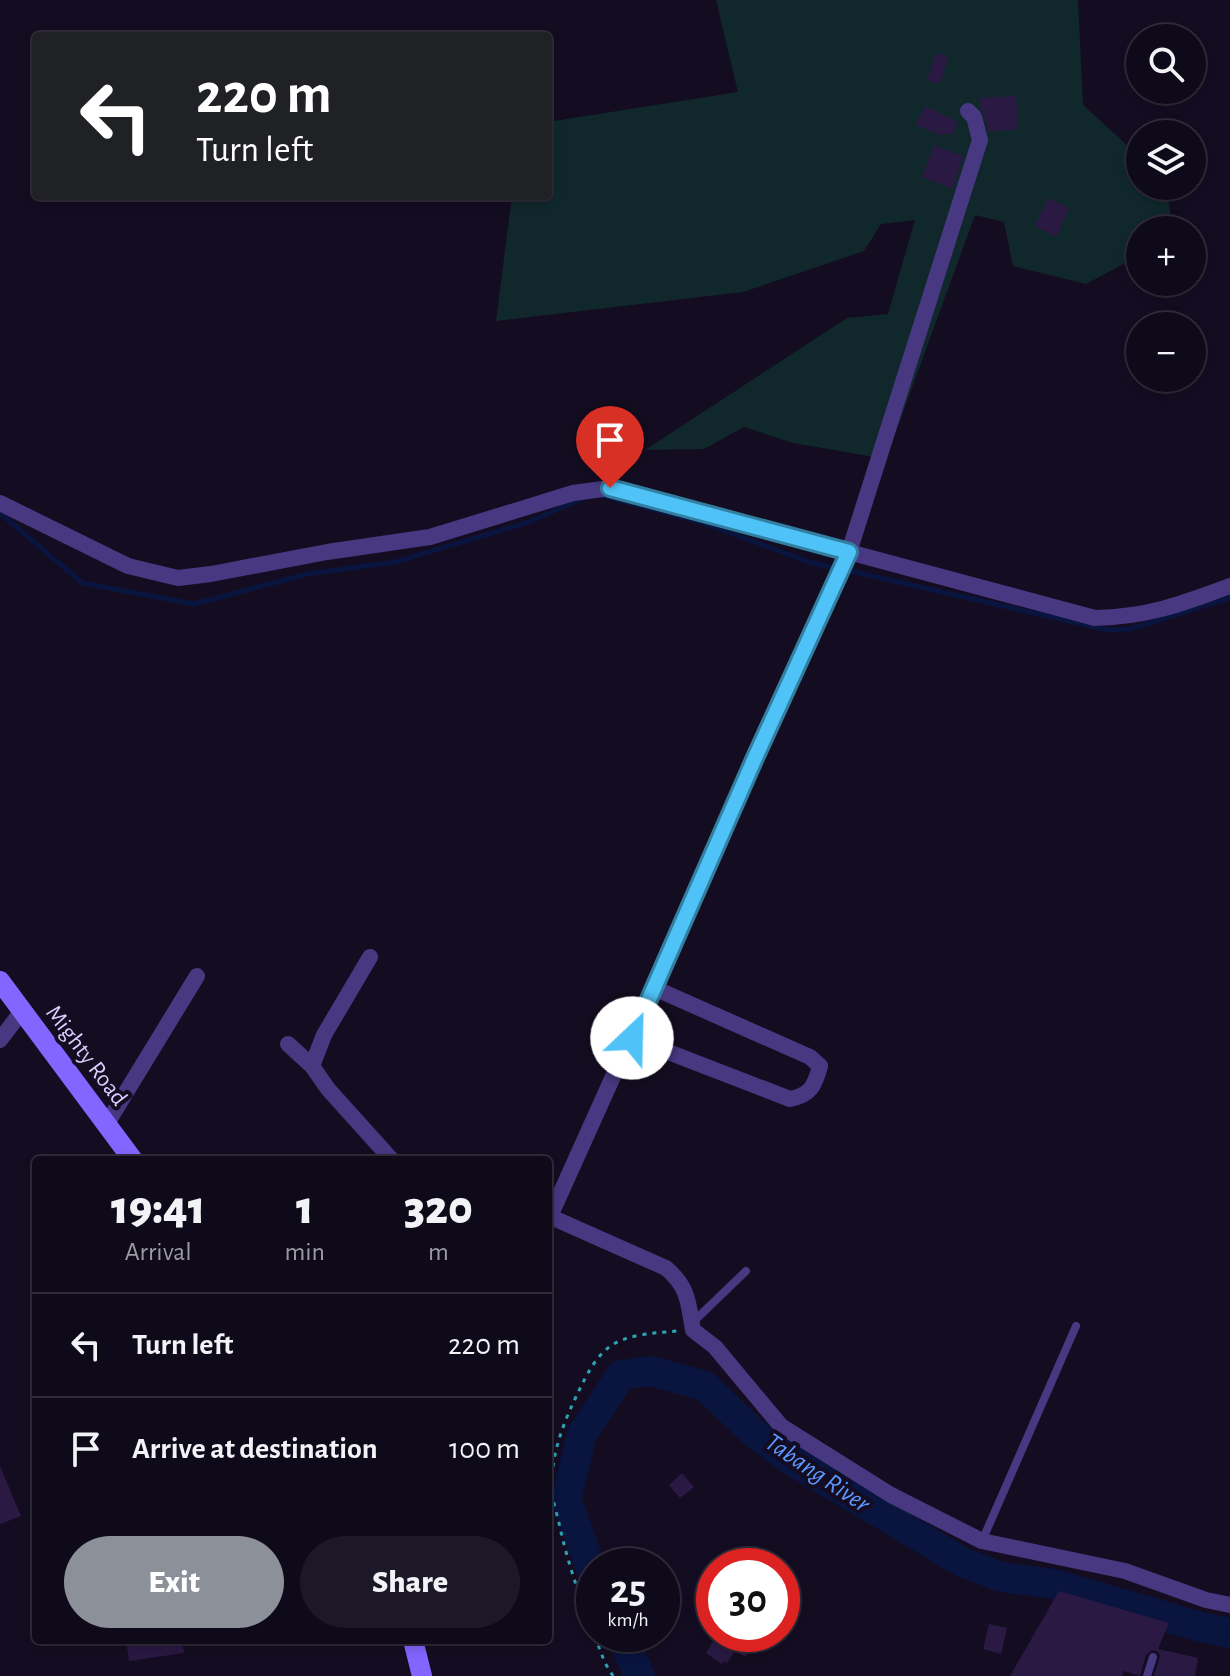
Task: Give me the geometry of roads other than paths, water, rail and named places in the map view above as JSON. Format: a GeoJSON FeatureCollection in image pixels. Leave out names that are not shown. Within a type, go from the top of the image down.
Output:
{"type":"FeatureCollection","features":[{"type":"Feature","properties":{"kind":"street"},"geometry":{"type":"LineString","coordinates":[[552,1212],[849,552],[980,140],[974,117],[968,111]]}},
{"type":"Feature","properties":{"kind":"street"},"geometry":{"type":"LineString","coordinates":[[0,503],[128,566],[178,578],[430,537],[573,493],[610,488],[1095,618],[1166,610],[1230,586]]}},
{"type":"Feature","properties":{"kind":"street"},"geometry":{"type":"LineString","coordinates":[[312,1066],[324,1035],[370,957]]}},
{"type":"Feature","properties":{"kind":"street"},"geometry":{"type":"LineString","coordinates":[[106,1125],[197,976]]}},
{"type":"Feature","properties":{"kind":"street","name":"Mighty Road"},"geometry":{"type":"LineString","coordinates":[[0,981],[130,1156]]}},
{"type":"Feature","properties":{"kind":"street"},"geometry":{"type":"LineString","coordinates":[[632,1038],[790,1099],[803,1096],[815,1085],[820,1066],[810,1057],[654,988]]}},
{"type":"Feature","properties":{"kind":"street"},"geometry":{"type":"LineString","coordinates":[[0,1040],[22,1011]]}},
{"type":"Feature","properties":{"kind":"street"},"geometry":{"type":"LineString","coordinates":[[288,1044],[312,1066],[328,1089],[388,1156]]}},
{"type":"Feature","properties":{"kind":"street"},"geometry":{"type":"LineString","coordinates":[[552,1220],[666,1268],[680,1280],[690,1305],[692,1326],[715,1347],[781,1426],[891,1495],[982,1541],[1125,1571],[1206,1600],[1230,1605]]}},
{"type":"Feature","properties":{"kind":"street"},"geometry":{"type":"LineString","coordinates":[[414,1644],[422,1676]]}},
{"type":"Feature","properties":{"kind":"lane"},"geometry":{"type":"LineString","coordinates":[[692,1326],[746,1271]]}},
{"type":"Feature","properties":{"kind":"lane"},"geometry":{"type":"LineString","coordinates":[[982,1541],[1076,1326]]}},
{"type":"Feature","properties":{"kind":"lane"},"geometry":{"type":"LineString","coordinates":[[1147,1676],[1153,1657]]}},
{"type":"Feature","properties":{"kind":"waterway"},"geometry":{"type":"LineString","coordinates":[[600,495],[703,523],[809,562],[835,568]]}},
{"type":"Feature","properties":{"kind":"waterway"},"geometry":{"type":"LineString","coordinates":[[0,513],[82,583],[194,604],[307,574],[395,562],[529,522],[583,498]]}},
{"type":"Feature","properties":{"kind":"waterway"},"geometry":{"type":"LineString","coordinates":[[846,570],[1108,630],[1130,629],[1230,598]]}},
{"type":"Feature","properties":{"kind":"waterway","name":"Tabang River"},"geometry":{"type":"LineString","coordinates":[[584,1548],[566,1499],[582,1434],[621,1375],[651,1371],[705,1386],[753,1432],[791,1460],[964,1563],[1001,1577],[1054,1584],[1230,1633]]}},
{"type":"Feature","properties":{"kind":"waterway","name":"Tabang River"},"geometry":{"type":"LineString","coordinates":[[629,1652],[640,1676]]}}]}
